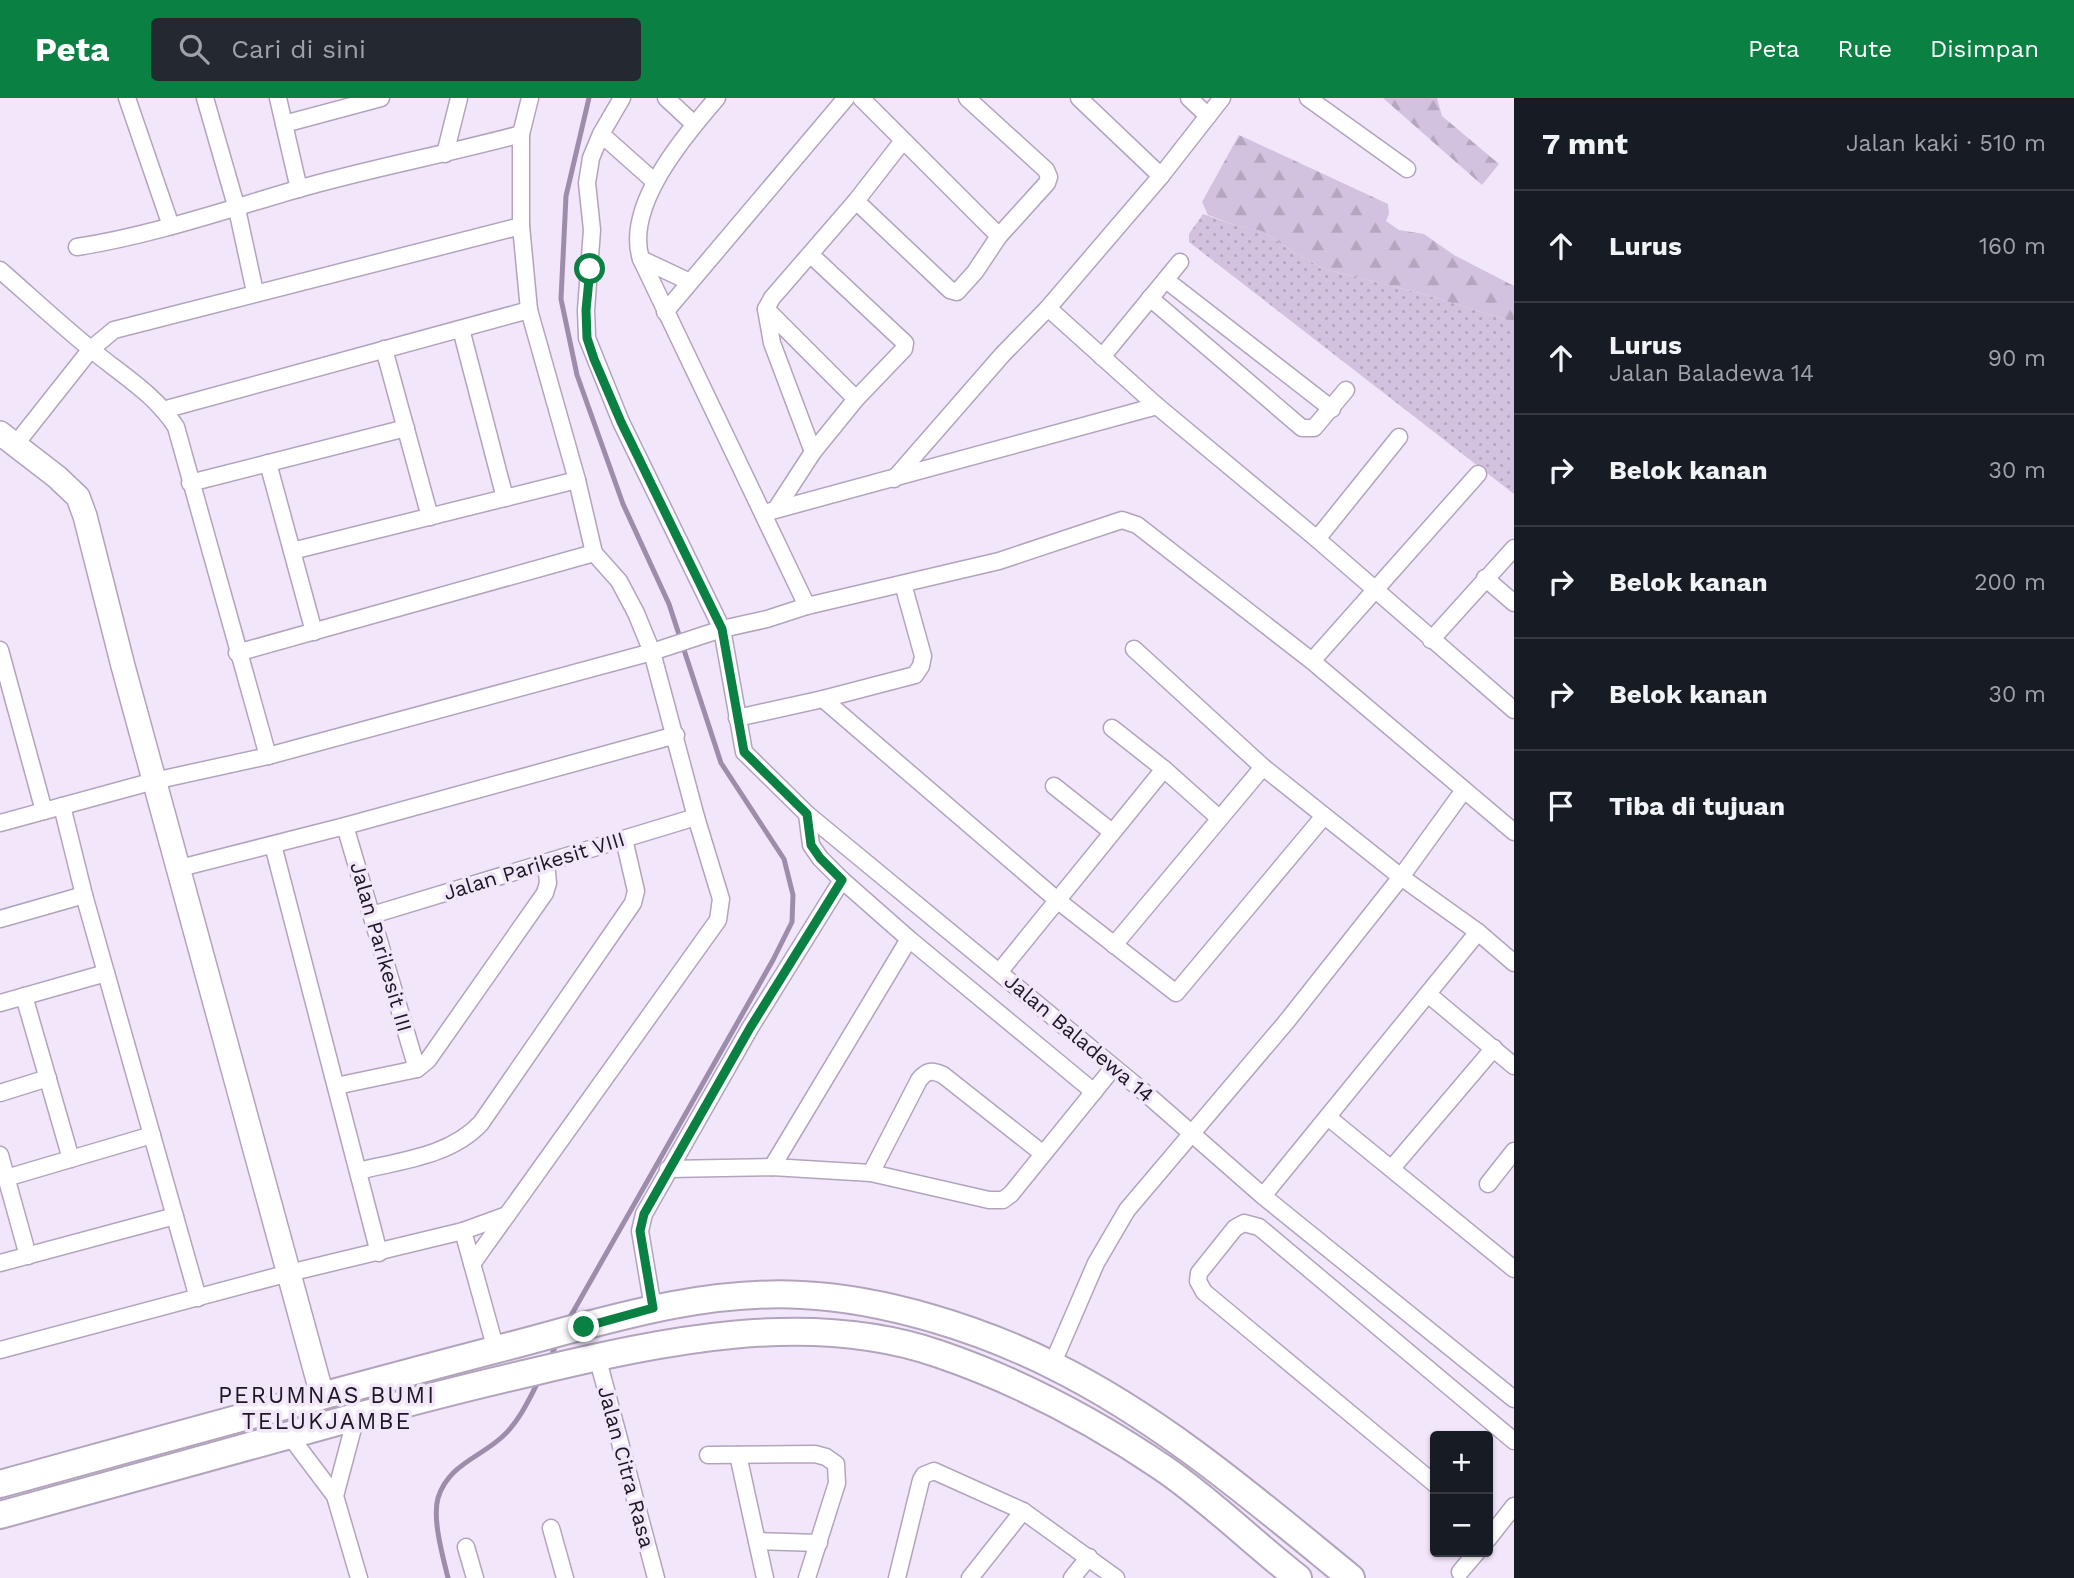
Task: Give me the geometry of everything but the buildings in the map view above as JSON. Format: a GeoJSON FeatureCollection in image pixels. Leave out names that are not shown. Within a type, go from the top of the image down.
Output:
{"type":"FeatureCollection","features":[{"type":"Feature","properties":{"kind":"main road"},"geometry":{"type":"LineString","coordinates":[[0,1485],[322,1395],[653,1308],[768,1294],[803,1294],[884,1307],[976,1333],[1052,1365],[1154,1425],[1239,1488],[1351,1578]]}},
{"type":"Feature","properties":{"kind":"main road"},"geometry":{"type":"LineString","coordinates":[[0,1515],[356,1417],[597,1356],[744,1335],[820,1332],[864,1336],[937,1353],[1016,1384],[1135,1450],[1212,1505],[1298,1578]]}},
{"type":"Feature","properties":{"kind":"street"},"geometry":{"type":"LineString","coordinates":[[127,98],[171,226]]}},
{"type":"Feature","properties":{"kind":"street"},"geometry":{"type":"LineString","coordinates":[[205,98],[237,209],[255,292]]}},
{"type":"Feature","properties":{"kind":"street"},"geometry":{"type":"LineString","coordinates":[[278,98],[299,188]]}},
{"type":"Feature","properties":{"kind":"street"},"geometry":{"type":"LineString","coordinates":[[284,124],[381,98]]}},
{"type":"Feature","properties":{"kind":"street"},"geometry":{"type":"LineString","coordinates":[[445,154],[459,98]]}},
{"type":"Feature","properties":{"kind":"street"},"geometry":{"type":"LineString","coordinates":[[472,1264],[718,920],[721,899],[652,652],[619,581],[594,553],[577,480],[529,310],[521,226],[521,134],[530,98]]}},
{"type":"Feature","properties":{"kind":"street","name":"Jalan Baladewa 14"},"geometry":{"type":"LineString","coordinates":[[622,98],[601,134],[591,158],[587,183],[592,230],[586,310],[587,338],[621,422],[722,629],[744,752],[807,814],[1194,1133],[1263,1196],[1514,1399]]}},
{"type":"Feature","properties":{"kind":"street"},"geometry":{"type":"LineString","coordinates":[[666,98],[694,124]]}},
{"type":"Feature","properties":{"kind":"street"},"geometry":{"type":"LineString","coordinates":[[717,98],[694,124],[655,182],[638,230],[637,247],[665,312],[770,511],[807,606]]}},
{"type":"Feature","properties":{"kind":"street"},"geometry":{"type":"LineString","coordinates":[[665,312],[846,98]]}},
{"type":"Feature","properties":{"kind":"street"},"geometry":{"type":"LineString","coordinates":[[861,98],[902,142],[999,236]]}},
{"type":"Feature","properties":{"kind":"street"},"geometry":{"type":"LineString","coordinates":[[856,201],[950,290],[957,292],[999,236],[1047,183],[1049,177],[1046,170],[967,98]]}},
{"type":"Feature","properties":{"kind":"street"},"geometry":{"type":"LineString","coordinates":[[1079,98],[1161,176]]}},
{"type":"Feature","properties":{"kind":"street"},"geometry":{"type":"LineString","coordinates":[[1189,98],[1209,116]]}},
{"type":"Feature","properties":{"kind":"street"},"geometry":{"type":"LineString","coordinates":[[894,479],[1003,354],[1048,308],[1161,176],[1222,98]]}},
{"type":"Feature","properties":{"kind":"street"},"geometry":{"type":"LineString","coordinates":[[1304,102],[1407,169]]}},
{"type":"Feature","properties":{"kind":"street"},"geometry":{"type":"LineString","coordinates":[[77,247],[116,241],[237,209],[299,188],[521,134]]}},
{"type":"Feature","properties":{"kind":"street"},"geometry":{"type":"LineString","coordinates":[[601,134],[655,182]]}},
{"type":"Feature","properties":{"kind":"street"},"geometry":{"type":"LineString","coordinates":[[813,452],[772,343],[766,309],[902,142]]}},
{"type":"Feature","properties":{"kind":"street"},"geometry":{"type":"LineString","coordinates":[[322,1395],[154,781],[85,516],[78,497],[8,439],[91,349],[114,330],[521,226]]}},
{"type":"Feature","properties":{"kind":"street"},"geometry":{"type":"LineString","coordinates":[[770,511],[813,452],[856,399],[904,349],[905,343],[811,256]]}},
{"type":"Feature","properties":{"kind":"street"},"geometry":{"type":"LineString","coordinates":[[641,259],[690,282]]}},
{"type":"Feature","properties":{"kind":"street"},"geometry":{"type":"LineString","coordinates":[[1102,357],[1180,262]]}},
{"type":"Feature","properties":{"kind":"street"},"geometry":{"type":"LineString","coordinates":[[0,270],[163,410],[176,427],[237,653],[268,756]]}},
{"type":"Feature","properties":{"kind":"street"},"geometry":{"type":"LineString","coordinates":[[1166,280],[1332,409]]}},
{"type":"Feature","properties":{"kind":"street"},"geometry":{"type":"LineString","coordinates":[[1150,298],[1302,428],[1314,428],[1346,390]]}},
{"type":"Feature","properties":{"kind":"street"},"geometry":{"type":"LineString","coordinates":[[1048,308],[1157,406],[1317,539],[1514,710]]}},
{"type":"Feature","properties":{"kind":"street"},"geometry":{"type":"LineString","coordinates":[[766,309],[856,399]]}},
{"type":"Feature","properties":{"kind":"street"},"geometry":{"type":"LineString","coordinates":[[163,410],[529,310]]}},
{"type":"Feature","properties":{"kind":"street"},"geometry":{"type":"LineString","coordinates":[[461,329],[505,498]]}},
{"type":"Feature","properties":{"kind":"street"},"geometry":{"type":"LineString","coordinates":[[384,349],[430,517]]}},
{"type":"Feature","properties":{"kind":"street"},"geometry":{"type":"LineString","coordinates":[[770,511],[1157,406]]}},
{"type":"Feature","properties":{"kind":"street"},"geometry":{"type":"LineString","coordinates":[[190,483],[406,428]]}},
{"type":"Feature","properties":{"kind":"street"},"geometry":{"type":"LineString","coordinates":[[1317,539],[1399,437]]}},
{"type":"Feature","properties":{"kind":"street"},"geometry":{"type":"LineString","coordinates":[[268,463],[314,632]]}},
{"type":"Feature","properties":{"kind":"street"},"geometry":{"type":"LineString","coordinates":[[1312,661],[1478,474]]}},
{"type":"Feature","properties":{"kind":"street"},"geometry":{"type":"LineString","coordinates":[[292,551],[577,480]]}},
{"type":"Feature","properties":{"kind":"street"},"geometry":{"type":"LineString","coordinates":[[0,823],[154,781],[268,756],[652,652],[722,629],[807,606],[999,561],[1114,521],[1129,521],[1312,661],[1514,832]]}},
{"type":"Feature","properties":{"kind":"street"},"geometry":{"type":"LineString","coordinates":[[1431,640],[1514,548]]}},
{"type":"Feature","properties":{"kind":"street"},"geometry":{"type":"LineString","coordinates":[[237,653],[594,553]]}},
{"type":"Feature","properties":{"kind":"street"},"geometry":{"type":"LineString","coordinates":[[1485,578],[1514,603]]}},
{"type":"Feature","properties":{"kind":"street"},"geometry":{"type":"LineString","coordinates":[[737,718],[915,675],[923,656],[903,584]]}},
{"type":"Feature","properties":{"kind":"street"},"geometry":{"type":"LineString","coordinates":[[1134,649],[1263,767],[1401,877],[1479,932],[1514,962]]}},
{"type":"Feature","properties":{"kind":"street"},"geometry":{"type":"LineString","coordinates":[[0,650],[7,711],[44,811]]}},
{"type":"Feature","properties":{"kind":"street"},"geometry":{"type":"LineString","coordinates":[[823,699],[1057,900],[1176,993],[1324,816]]}},
{"type":"Feature","properties":{"kind":"street"},"geometry":{"type":"LineString","coordinates":[[1112,728],[1219,818]]}},
{"type":"Feature","properties":{"kind":"street"},"geometry":{"type":"LineString","coordinates":[[180,869],[676,735]]}},
{"type":"Feature","properties":{"kind":"street"},"geometry":{"type":"LineString","coordinates":[[1114,945],[1263,767]]}},
{"type":"Feature","properties":{"kind":"street"},"geometry":{"type":"LineString","coordinates":[[1000,971],[1164,769]]}},
{"type":"Feature","properties":{"kind":"street"},"geometry":{"type":"LineString","coordinates":[[1054,786],[1112,832]]}},
{"type":"Feature","properties":{"kind":"street"},"geometry":{"type":"LineString","coordinates":[[1052,1365],[1096,1263],[1127,1210],[1287,1021],[1401,877],[1464,790]]}},
{"type":"Feature","properties":{"kind":"street"},"geometry":{"type":"LineString","coordinates":[[62,806],[84,895],[198,1298]]}},
{"type":"Feature","properties":{"kind":"street"},"geometry":{"type":"LineString","coordinates":[[807,814],[811,845],[842,880],[1094,1092]]}},
{"type":"Feature","properties":{"kind":"street","name":"Jalan Parikesit VIII"},"geometry":{"type":"LineString","coordinates":[[372,915],[696,817]]}},
{"type":"Feature","properties":{"kind":"street","name":"Jalan Parikesit III"},"geometry":{"type":"LineString","coordinates":[[345,826],[417,1069]]}},
{"type":"Feature","properties":{"kind":"street"},"geometry":{"type":"LineString","coordinates":[[358,1171],[447,1148],[472,1133],[481,1124],[634,903],[636,891],[624,839]]}},
{"type":"Feature","properties":{"kind":"street"},"geometry":{"type":"LineString","coordinates":[[273,845],[379,1253]]}},
{"type":"Feature","properties":{"kind":"street"},"geometry":{"type":"LineString","coordinates":[[336,1086],[417,1069],[435,1052],[545,893],[548,883],[546,863]]}},
{"type":"Feature","properties":{"kind":"street"},"geometry":{"type":"LineString","coordinates":[[653,1308],[640,1222],[750,1028],[842,880]]}},
{"type":"Feature","properties":{"kind":"street"},"geometry":{"type":"LineString","coordinates":[[0,919],[84,895]]}},
{"type":"Feature","properties":{"kind":"street"},"geometry":{"type":"LineString","coordinates":[[1263,1196],[1479,932]]}},
{"type":"Feature","properties":{"kind":"street"},"geometry":{"type":"LineString","coordinates":[[772,1167],[909,939]]}},
{"type":"Feature","properties":{"kind":"street"},"geometry":{"type":"LineString","coordinates":[[0,1003],[106,973]]}},
{"type":"Feature","properties":{"kind":"street"},"geometry":{"type":"LineString","coordinates":[[1429,995],[1514,1066]]}},
{"type":"Feature","properties":{"kind":"street"},"geometry":{"type":"LineString","coordinates":[[24,996],[71,1159]]}},
{"type":"Feature","properties":{"kind":"street"},"geometry":{"type":"LineString","coordinates":[[1392,1168],[1494,1048]]}},
{"type":"Feature","properties":{"kind":"street"},"geometry":{"type":"LineString","coordinates":[[668,1169],[772,1167],[871,1172],[996,1201],[1003,1200],[1011,1194],[1113,1068]]}},
{"type":"Feature","properties":{"kind":"street"},"geometry":{"type":"LineString","coordinates":[[871,1172],[919,1080],[925,1072],[933,1071],[943,1075],[1042,1153]]}},
{"type":"Feature","properties":{"kind":"street"},"geometry":{"type":"LineString","coordinates":[[0,1093],[48,1078]]}},
{"type":"Feature","properties":{"kind":"street"},"geometry":{"type":"LineString","coordinates":[[1329,1118],[1514,1269]]}},
{"type":"Feature","properties":{"kind":"street"},"geometry":{"type":"LineString","coordinates":[[6,1178],[152,1135]]}},
{"type":"Feature","properties":{"kind":"street"},"geometry":{"type":"LineString","coordinates":[[0,1155],[28,1256]]}},
{"type":"Feature","properties":{"kind":"street"},"geometry":{"type":"LineString","coordinates":[[1488,1184],[1512,1157]]}},
{"type":"Feature","properties":{"kind":"street"},"geometry":{"type":"LineString","coordinates":[[0,1350],[289,1273],[463,1231],[507,1214]]}},
{"type":"Feature","properties":{"kind":"street"},"geometry":{"type":"LineString","coordinates":[[0,1263],[175,1216]]}},
{"type":"Feature","properties":{"kind":"street"},"geometry":{"type":"LineString","coordinates":[[1430,1480],[1204,1292],[1198,1281],[1199,1273],[1236,1228],[1244,1223],[1259,1227],[1514,1441]]}},
{"type":"Feature","properties":{"kind":"street"},"geometry":{"type":"LineString","coordinates":[[463,1231],[496,1350]]}},
{"type":"Feature","properties":{"kind":"street","name":"Jalan Citra Rasa"},"geometry":{"type":"LineString","coordinates":[[597,1356],[656,1578]]}},
{"type":"Feature","properties":{"kind":"street"},"geometry":{"type":"LineString","coordinates":[[335,1496],[356,1417]]}},
{"type":"Feature","properties":{"kind":"street"},"geometry":{"type":"LineString","coordinates":[[289,1435],[335,1496],[359,1578]]}},
{"type":"Feature","properties":{"kind":"street"},"geometry":{"type":"LineString","coordinates":[[708,1455],[815,1454],[827,1457],[836,1464],[837,1483],[807,1578]]}},
{"type":"Feature","properties":{"kind":"street"},"geometry":{"type":"LineString","coordinates":[[738,1455],[765,1578]]}},
{"type":"Feature","properties":{"kind":"street"},"geometry":{"type":"LineString","coordinates":[[897,1578],[921,1480],[934,1471],[1023,1511],[1116,1578]]}},
{"type":"Feature","properties":{"kind":"street"},"geometry":{"type":"LineString","coordinates":[[1493,1530],[1514,1506]]}},
{"type":"Feature","properties":{"kind":"street"},"geometry":{"type":"LineString","coordinates":[[970,1578],[1023,1511]]}},
{"type":"Feature","properties":{"kind":"street"},"geometry":{"type":"LineString","coordinates":[[551,1528],[565,1578]]}},
{"type":"Feature","properties":{"kind":"street"},"geometry":{"type":"LineString","coordinates":[[757,1541],[818,1543]]}},
{"type":"Feature","properties":{"kind":"street"},"geometry":{"type":"LineString","coordinates":[[466,1547],[475,1578]]}},
{"type":"Feature","properties":{"kind":"street"},"geometry":{"type":"LineString","coordinates":[[1460,1572],[1473,1557]]}},
{"type":"Feature","properties":{"kind":"street"},"geometry":{"type":"LineString","coordinates":[[1072,1578],[1089,1558]]}},
{"type":"Feature","properties":{"kind":"green space"},"geometry":{"type":"Polygon","coordinates":[[[1383,98],[1437,98],[1442,116],[1499,164],[1482,185],[1383,98]]]}},
{"type":"Feature","properties":{"kind":"green space"},"geometry":{"type":"Polygon","coordinates":[[[1239,135],[1388,204],[1389,214],[1386,221],[1399,230],[1424,234],[1454,255],[1514,286],[1514,322],[1423,294],[1324,269],[1262,231],[1237,226],[1208,215],[1202,202],[1239,135]]]}},
{"type":"Feature","properties":{"kind":"green space"},"geometry":{"type":"Polygon","coordinates":[[[1203,214],[1237,226],[1262,231],[1324,269],[1423,294],[1514,322],[1514,494],[1189,242],[1189,234],[1203,214]]]}},
{"type":"Feature","properties":{"kind":"waterway"},"geometry":{"type":"LineString","coordinates":[[569,1319],[773,960],[792,922],[793,895],[784,859],[721,763],[669,604],[623,504],[577,375],[561,299],[566,196],[589,98]]}},
{"type":"Feature","properties":{"kind":"waterway"},"geometry":{"type":"LineString","coordinates":[[549,1360],[558,1341]]}},
{"type":"Feature","properties":{"kind":"waterway"},"geometry":{"type":"LineString","coordinates":[[448,1578],[436,1516],[438,1498],[443,1487],[465,1463],[508,1431],[524,1409],[540,1378]]}},
{"type":"Feature","properties":{"kind":"district","name":"PERUMNAS BUMI TELUKJAMBE"},"geometry":{"type":"Point","coordinates":[327,1408]}},
{"type":"Feature","properties":{"kind":"route"},"geometry":{"type":"LineString","coordinates":[[584,1327],[653,1308],[640,1222],[750,1028],[842,880],[811,845],[807,814],[744,752],[740,742],[722,629],[621,422],[587,338],[586,310],[590,269]]}}]}
